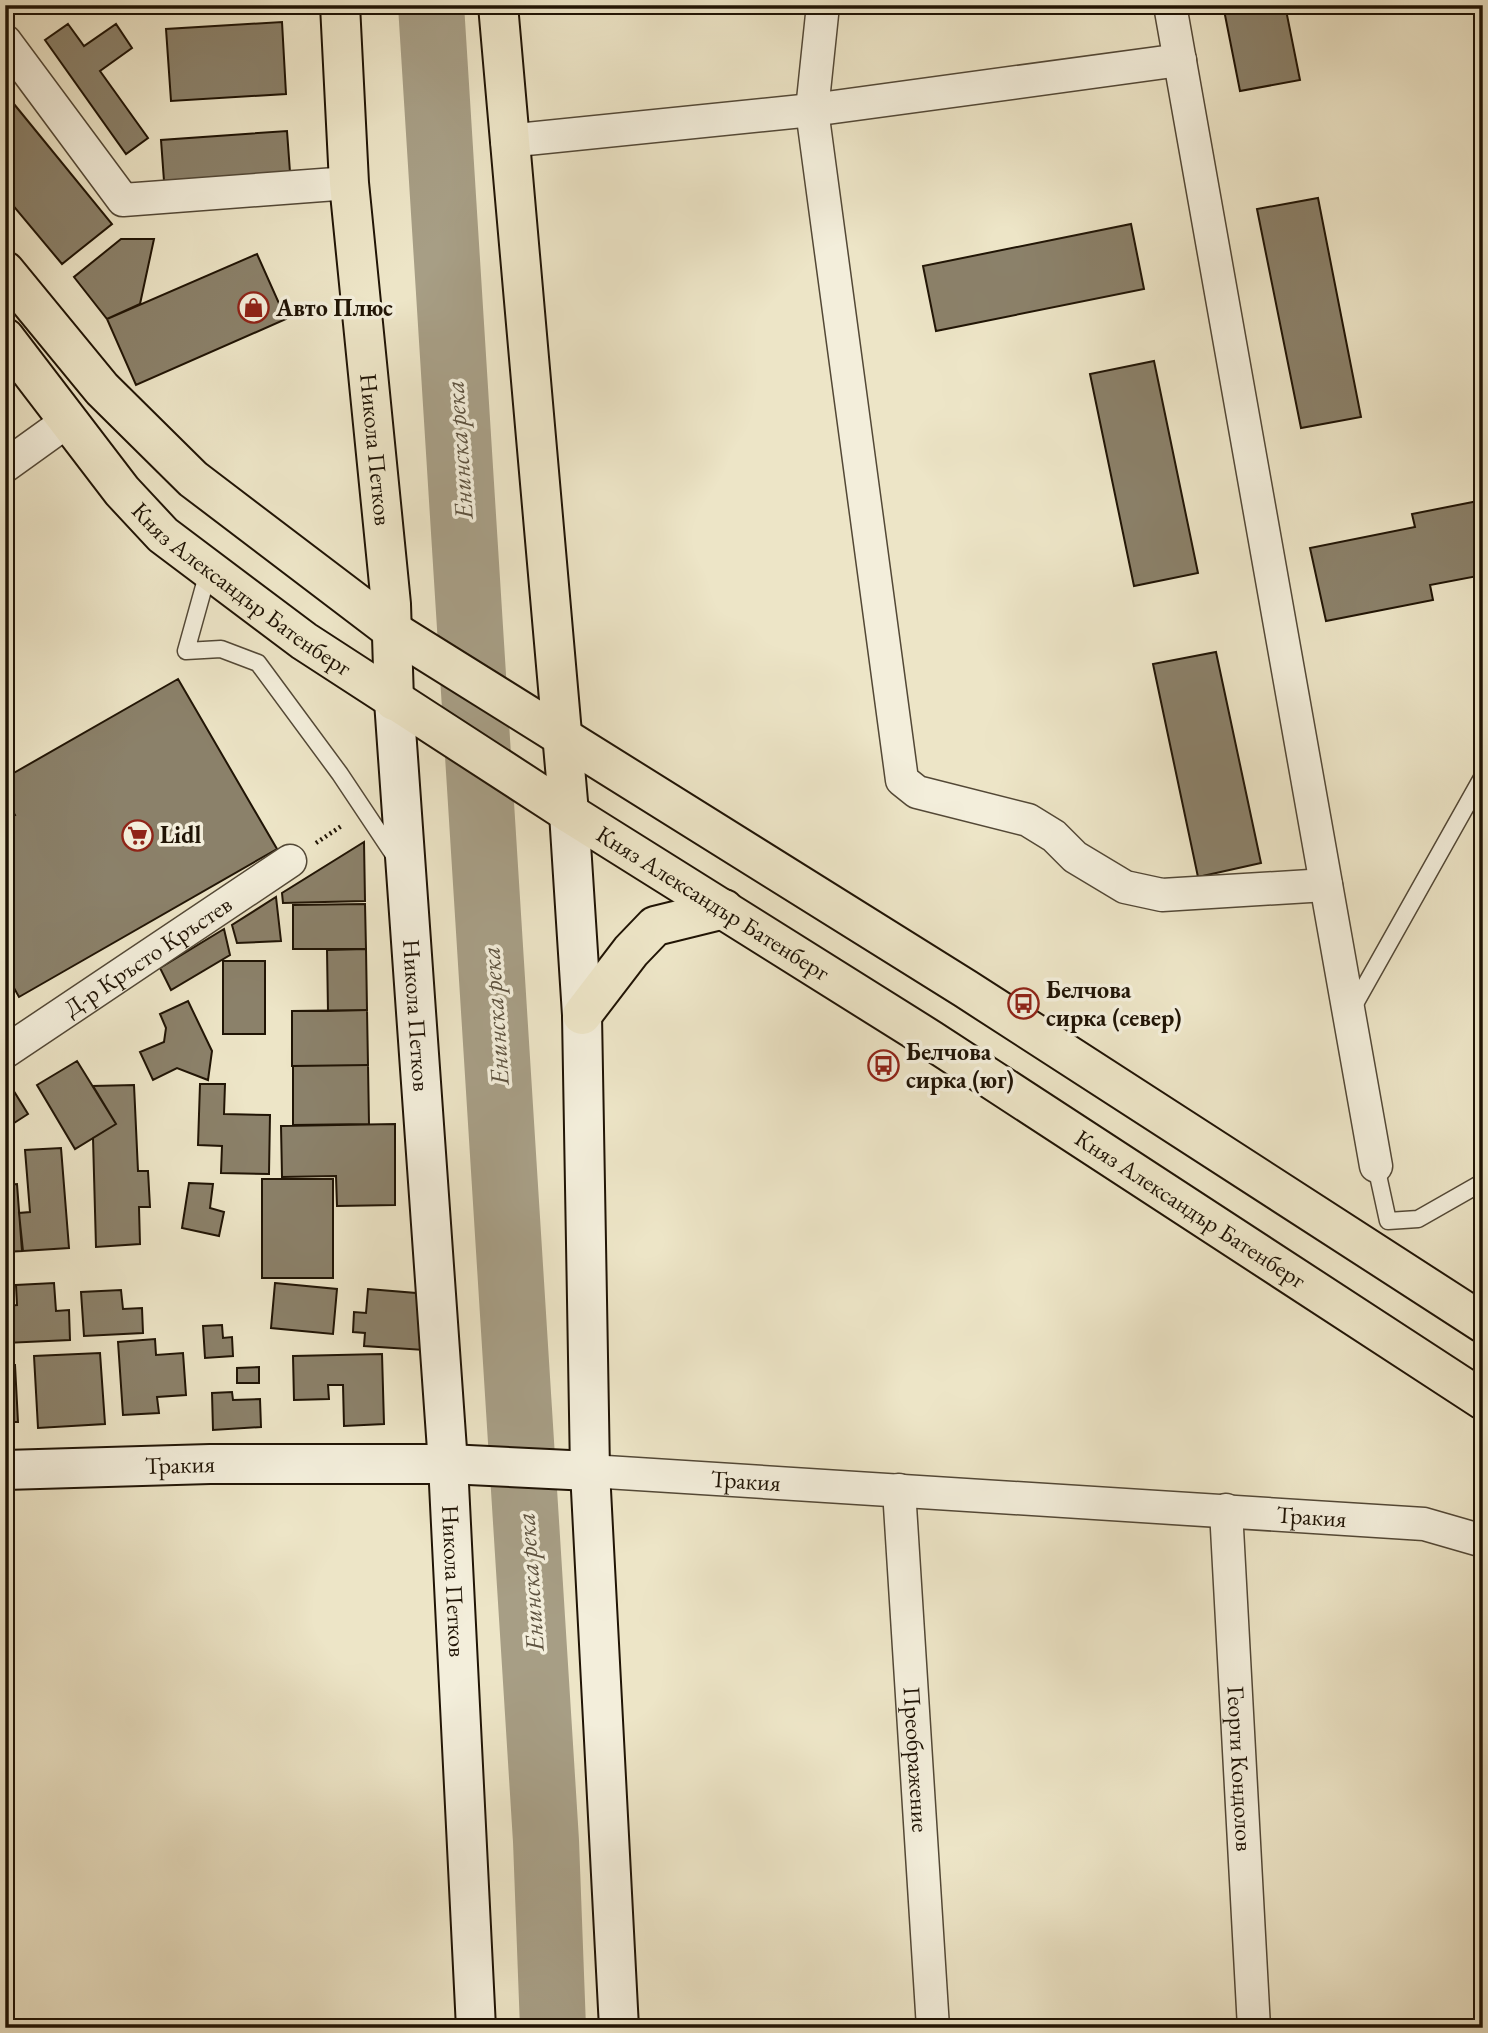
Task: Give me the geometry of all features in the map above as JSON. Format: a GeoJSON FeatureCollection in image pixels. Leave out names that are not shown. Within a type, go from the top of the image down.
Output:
{"type":"FeatureCollection","features":[{"type":"Feature","properties":{"kind":"main road","name":"Никола Петков"},"geometry":{"type":"LineString","coordinates":[[340,5],[349,183],[393,631],[394,701],[404,869],[461,1464],[476,2028]]}},
{"type":"Feature","properties":{"kind":"main road"},"geometry":{"type":"LineString","coordinates":[[498,5],[563,739],[582,1015],[576,1469],[619,2028]]}},
{"type":"Feature","properties":{"kind":"main road"},"geometry":{"type":"LineString","coordinates":[[5,271],[102,389],[193,479],[393,631],[966,989],[1483,1323]]}},
{"type":"Feature","properties":{"kind":"main road","name":"Княз Александър Батенберг"},"geometry":{"type":"LineString","coordinates":[[5,338],[147,518],[208,572],[394,701],[931,1040],[1483,1401]]}},
{"type":"Feature","properties":{"kind":"main road"},"geometry":{"type":"LineString","coordinates":[[582,1015],[655,926],[724,909]]}},
{"type":"Feature","properties":{"kind":"main road","name":"Тракия"},"geometry":{"type":"LineString","coordinates":[[5,1470],[210,1464],[461,1464],[576,1469]]}},
{"type":"Feature","properties":{"kind":"street"},"geometry":{"type":"LineString","coordinates":[[823,5],[812,110],[902,780],[917,792],[1028,820],[1054,836],[1075,857],[1125,887],[1163,895],[1326,885]]}},
{"type":"Feature","properties":{"kind":"street"},"geometry":{"type":"LineString","coordinates":[[1170,5],[1376,1166]]}},
{"type":"Feature","properties":{"kind":"street"},"geometry":{"type":"LineString","coordinates":[[5,41],[123,200],[349,183]]}},
{"type":"Feature","properties":{"kind":"street"},"geometry":{"type":"LineString","coordinates":[[508,141],[812,110],[1180,60]]}},
{"type":"Feature","properties":{"kind":"street"},"geometry":{"type":"LineString","coordinates":[[5,466],[69,420]]}},
{"type":"Feature","properties":{"kind":"street","name":"Д-р Кръсто Кръстев"},"geometry":{"type":"LineString","coordinates":[[5,1052],[290,861]]}},
{"type":"Feature","properties":{"kind":"street","name":"Тракия"},"geometry":{"type":"LineString","coordinates":[[576,1469],[1424,1524],[1483,1541]]}},
{"type":"Feature","properties":{"kind":"street","name":"Преображение"},"geometry":{"type":"LineString","coordinates":[[899,1490],[933,2028]]}},
{"type":"Feature","properties":{"kind":"street","name":"Георги Кондолов"},"geometry":{"type":"LineString","coordinates":[[1226,1510],[1254,2028]]}},
{"type":"Feature","properties":{"kind":"lane"},"geometry":{"type":"LineString","coordinates":[[208,572],[186,651],[221,649],[258,663],[340,774],[404,869]]}},
{"type":"Feature","properties":{"kind":"lane"},"geometry":{"type":"LineString","coordinates":[[1349,1013],[1483,776]]}},
{"type":"Feature","properties":{"kind":"lane"},"geometry":{"type":"LineString","coordinates":[[1376,1166],[1388,1221],[1418,1219],[1483,1182]]}},
{"type":"Feature","properties":{"kind":"building"},"geometry":{"type":"Polygon","coordinates":[[[1223,5],[1285,5],[1300,80],[1240,91],[1223,5]]]}},
{"type":"Feature","properties":{"kind":"building"},"geometry":{"type":"Polygon","coordinates":[[[282,22],[286,94],[171,101],[166,29],[282,22]]]}},
{"type":"Feature","properties":{"kind":"building"},"geometry":{"type":"Polygon","coordinates":[[[68,24],[84,46],[116,24],[132,48],[100,71],[148,138],[126,154],[45,40],[68,24]]]}},
{"type":"Feature","properties":{"kind":"building"},"geometry":{"type":"Polygon","coordinates":[[[5,93],[112,224],[62,264],[5,196],[5,93]]]}},
{"type":"Feature","properties":{"kind":"building"},"geometry":{"type":"Polygon","coordinates":[[[287,131],[290,172],[164,181],[161,140],[287,131]]]}},
{"type":"Feature","properties":{"kind":"building"},"geometry":{"type":"Polygon","coordinates":[[[1318,198],[1361,417],[1301,428],[1257,209],[1318,198]]]}},
{"type":"Feature","properties":{"kind":"building"},"geometry":{"type":"Polygon","coordinates":[[[1131,224],[1144,289],[936,331],[923,266],[1131,224]]]}},
{"type":"Feature","properties":{"kind":"building"},"geometry":{"type":"Polygon","coordinates":[[[121,239],[154,239],[140,304],[107,319],[74,277],[121,239]]]}},
{"type":"Feature","properties":{"kind":"building"},"geometry":{"type":"Polygon","coordinates":[[[257,254],[286,319],[136,385],[107,319],[257,254]]]}},
{"type":"Feature","properties":{"kind":"building"},"geometry":{"type":"Polygon","coordinates":[[[1154,361],[1198,573],[1134,586],[1090,374],[1154,361]]]}},
{"type":"Feature","properties":{"kind":"building"},"geometry":{"type":"Polygon","coordinates":[[[1483,500],[1483,575],[1430,585],[1433,600],[1326,621],[1310,548],[1415,527],[1412,514],[1483,500]]]}},
{"type":"Feature","properties":{"kind":"building"},"geometry":{"type":"Polygon","coordinates":[[[1216,652],[1261,863],[1198,877],[1153,664],[1216,652]]]}},
{"type":"Feature","properties":{"kind":"building","name":"Lidl"},"geometry":{"type":"Polygon","coordinates":[[[178,679],[277,849],[19,997],[5,972],[5,820],[15,815],[5,798],[5,778],[178,679]]]}},
{"type":"Feature","properties":{"kind":"building"},"geometry":{"type":"Polygon","coordinates":[[[364,842],[365,901],[283,903],[282,893],[364,842]]]}},
{"type":"Feature","properties":{"kind":"building"},"geometry":{"type":"Polygon","coordinates":[[[276,897],[281,941],[237,943],[232,925],[276,897]]]}},
{"type":"Feature","properties":{"kind":"building"},"geometry":{"type":"Polygon","coordinates":[[[365,904],[366,949],[293,949],[293,905],[365,904]]]}},
{"type":"Feature","properties":{"kind":"building"},"geometry":{"type":"Polygon","coordinates":[[[224,929],[230,955],[171,990],[160,968],[224,929]]]}},
{"type":"Feature","properties":{"kind":"building"},"geometry":{"type":"Polygon","coordinates":[[[366,949],[367,1010],[328,1011],[327,950],[366,949]]]}},
{"type":"Feature","properties":{"kind":"building"},"geometry":{"type":"Polygon","coordinates":[[[223,961],[265,961],[265,1034],[223,1034],[223,961]]]}},
{"type":"Feature","properties":{"kind":"building"},"geometry":{"type":"Polygon","coordinates":[[[188,1001],[212,1051],[208,1080],[177,1068],[153,1080],[140,1052],[164,1042],[166,1028],[160,1014],[188,1001]]]}},
{"type":"Feature","properties":{"kind":"building"},"geometry":{"type":"Polygon","coordinates":[[[367,1010],[368,1065],[292,1066],[292,1011],[367,1010]]]}},
{"type":"Feature","properties":{"kind":"building"},"geometry":{"type":"Polygon","coordinates":[[[77,1061],[116,1124],[75,1149],[37,1085],[77,1061]]]}},
{"type":"Feature","properties":{"kind":"building"},"geometry":{"type":"Polygon","coordinates":[[[368,1065],[369,1124],[293,1125],[293,1066],[368,1065]]]}},
{"type":"Feature","properties":{"kind":"building"},"geometry":{"type":"Polygon","coordinates":[[[7,1080],[28,1114],[11,1125],[5,1117],[7,1080]]]}},
{"type":"Feature","properties":{"kind":"building"},"geometry":{"type":"Polygon","coordinates":[[[200,1084],[225,1084],[224,1114],[270,1115],[269,1174],[221,1173],[222,1146],[198,1145],[200,1084]]]}},
{"type":"Feature","properties":{"kind":"building"},"geometry":{"type":"Polygon","coordinates":[[[134,1085],[138,1171],[148,1171],[150,1207],[139,1207],[140,1244],[96,1247],[93,1138],[116,1124],[93,1086],[134,1085]]]}},
{"type":"Feature","properties":{"kind":"building"},"geometry":{"type":"Polygon","coordinates":[[[395,1124],[395,1205],[337,1206],[336,1176],[282,1177],[281,1126],[395,1124]]]}},
{"type":"Feature","properties":{"kind":"building"},"geometry":{"type":"Polygon","coordinates":[[[61,1148],[69,1248],[23,1251],[19,1213],[30,1212],[25,1150],[61,1148]]]}},
{"type":"Feature","properties":{"kind":"building"},"geometry":{"type":"Polygon","coordinates":[[[262,1179],[333,1179],[333,1278],[262,1278],[262,1179]]]}},
{"type":"Feature","properties":{"kind":"building"},"geometry":{"type":"Polygon","coordinates":[[[189,1183],[213,1184],[210,1208],[224,1212],[219,1236],[182,1228],[189,1183]]]}},
{"type":"Feature","properties":{"kind":"building"},"geometry":{"type":"Polygon","coordinates":[[[17,1184],[22,1251],[5,1252],[5,1185],[17,1184]]]}},
{"type":"Feature","properties":{"kind":"building"},"geometry":{"type":"Polygon","coordinates":[[[54,1283],[56,1311],[69,1310],[70,1340],[5,1343],[5,1306],[17,1305],[16,1285],[54,1283]]]}},
{"type":"Feature","properties":{"kind":"building"},"geometry":{"type":"Polygon","coordinates":[[[275,1283],[337,1289],[333,1334],[271,1328],[275,1283]]]}},
{"type":"Feature","properties":{"kind":"building"},"geometry":{"type":"Polygon","coordinates":[[[368,1289],[428,1294],[424,1350],[364,1346],[365,1333],[353,1332],[354,1312],[366,1313],[368,1289]]]}},
{"type":"Feature","properties":{"kind":"building"},"geometry":{"type":"Polygon","coordinates":[[[121,1290],[123,1309],[142,1308],[143,1333],[84,1336],[81,1292],[121,1290]]]}},
{"type":"Feature","properties":{"kind":"building"},"geometry":{"type":"Polygon","coordinates":[[[222,1325],[223,1338],[232,1337],[233,1356],[205,1358],[203,1326],[222,1325]]]}},
{"type":"Feature","properties":{"kind":"building"},"geometry":{"type":"Polygon","coordinates":[[[155,1339],[156,1355],[183,1353],[186,1395],[157,1397],[159,1413],[123,1415],[118,1342],[155,1339]]]}},
{"type":"Feature","properties":{"kind":"building"},"geometry":{"type":"Polygon","coordinates":[[[100,1353],[105,1424],[38,1428],[34,1356],[100,1353]]]}},
{"type":"Feature","properties":{"kind":"building"},"geometry":{"type":"Polygon","coordinates":[[[382,1354],[384,1424],[344,1426],[343,1385],[328,1385],[329,1399],[294,1400],[293,1356],[382,1354]]]}},
{"type":"Feature","properties":{"kind":"building"},"geometry":{"type":"Polygon","coordinates":[[[5,1365],[15,1365],[18,1422],[5,1422],[5,1365]]]}},
{"type":"Feature","properties":{"kind":"building"},"geometry":{"type":"Polygon","coordinates":[[[259,1367],[259,1383],[237,1383],[237,1368],[259,1367]]]}},
{"type":"Feature","properties":{"kind":"building"},"geometry":{"type":"Polygon","coordinates":[[[232,1392],[233,1400],[260,1399],[261,1427],[213,1430],[212,1393],[232,1392]]]}},
{"type":"Feature","properties":{"kind":"building"},"geometry":{"type":"Polygon","coordinates":[[[5,1422],[9,1422],[11,1439],[5,1439],[5,1422]]]}},
{"type":"Feature","properties":{"kind":"waterway","name":"Енинска река"},"geometry":{"type":"LineString","coordinates":[[431,5],[546,1841],[553,2028]]}},
{"type":"Feature","properties":{"kind":"place","name":"Авто Плюс"},"geometry":{"type":"Point","coordinates":[253,308]}},
{"type":"Feature","properties":{"kind":"place","name":"Lidl"},"geometry":{"type":"Point","coordinates":[137,835]}},
{"type":"Feature","properties":{"kind":"place","name":"Белчова сирка (север)"},"geometry":{"type":"Point","coordinates":[1023,1004]}},
{"type":"Feature","properties":{"kind":"place","name":"Белчова сирка (юг)"},"geometry":{"type":"Point","coordinates":[883,1066]}}]}
